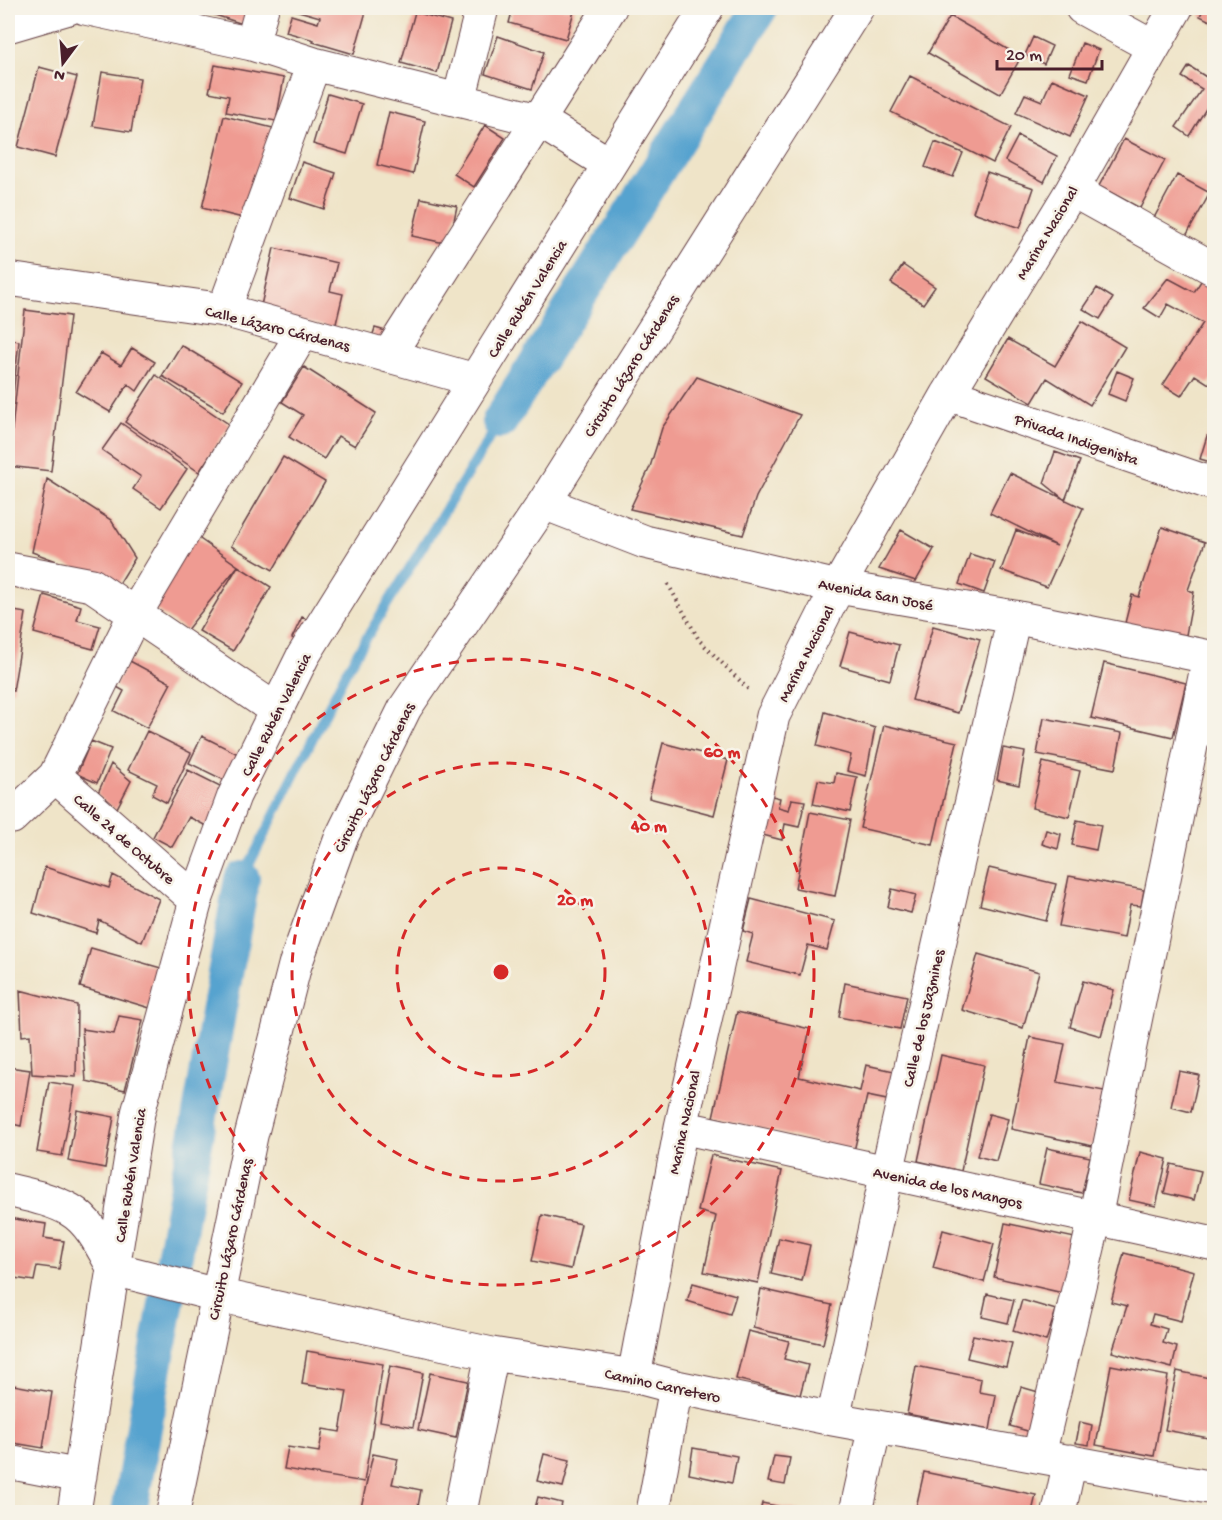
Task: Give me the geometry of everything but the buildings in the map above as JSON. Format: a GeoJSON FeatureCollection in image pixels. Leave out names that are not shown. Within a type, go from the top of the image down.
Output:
{"type":"FeatureCollection","features":[{"type":"Feature","properties":{"kind":"street"},"geometry":{"type":"LineString","coordinates":[[8,26],[69,8]]}},
{"type":"Feature","properties":{"kind":"street"},"geometry":{"type":"LineString","coordinates":[[85,8],[252,44],[314,64],[538,120],[609,164]]}},
{"type":"Feature","properties":{"kind":"street"},"geometry":{"type":"LineString","coordinates":[[252,44],[262,8]]}},
{"type":"Feature","properties":{"kind":"street"},"geometry":{"type":"LineString","coordinates":[[459,100],[482,8]]}},
{"type":"Feature","properties":{"kind":"street"},"geometry":{"type":"LineString","coordinates":[[388,356],[610,8]]}},
{"type":"Feature","properties":{"kind":"street","name":"Calle Rubén Valencia"},"geometry":{"type":"LineString","coordinates":[[74,1512],[121,1270],[138,1113],[196,900],[234,796],[303,656],[707,8]]}},
{"type":"Feature","properties":{"kind":"street","name":"Circuito Lázaro Cárdenas"},"geometry":{"type":"LineString","coordinates":[[173,1512],[210,1294],[295,965],[341,838],[405,708],[544,502],[857,8]]}},
{"type":"Feature","properties":{"kind":"street"},"geometry":{"type":"LineString","coordinates":[[1082,8],[1153,47]]}},
{"type":"Feature","properties":{"kind":"street","name":"Marina Nacional"},"geometry":{"type":"LineString","coordinates":[[634,1376],[681,1127],[773,716],[838,587],[948,394],[1072,190],[1176,8]]}},
{"type":"Feature","properties":{"kind":"street"},"geometry":{"type":"LineString","coordinates":[[224,310],[314,64]]}},
{"type":"Feature","properties":{"kind":"street"},"geometry":{"type":"LineString","coordinates":[[1072,190],[1215,269]]}},
{"type":"Feature","properties":{"kind":"street","name":"Calle Lázaro Cárdenas"},"geometry":{"type":"LineString","coordinates":[[8,279],[224,310],[475,380]]}},
{"type":"Feature","properties":{"kind":"street"},"geometry":{"type":"LineString","coordinates":[[10,816],[55,776],[135,615],[303,332]]}},
{"type":"Feature","properties":{"kind":"street","name":"Privada Indigenista"},"geometry":{"type":"LineString","coordinates":[[948,394],[1207,482]]}},
{"type":"Feature","properties":{"kind":"street","name":"Avenida San José"},"geometry":{"type":"LineString","coordinates":[[544,502],[645,542],[838,587],[1014,617],[1212,658]]}},
{"type":"Feature","properties":{"kind":"street"},"geometry":{"type":"LineString","coordinates":[[8,569],[92,585],[276,710]]}},
{"type":"Feature","properties":{"kind":"street","name":"Calle de los Jazmines"},"geometry":{"type":"LineString","coordinates":[[833,1419],[1014,617]]}},
{"type":"Feature","properties":{"kind":"street"},"geometry":{"type":"LineString","coordinates":[[1059,1512],[1054,1458],[1095,1218],[1212,658]]}},
{"type":"Feature","properties":{"kind":"street","name":"Calle 24 de Octubre"},"geometry":{"type":"LineString","coordinates":[[55,776],[196,900]]}},
{"type":"Feature","properties":{"kind":"street","name":"Avenida de los Mangos"},"geometry":{"type":"LineString","coordinates":[[681,1127],[1215,1244]]}},
{"type":"Feature","properties":{"kind":"street"},"geometry":{"type":"LineString","coordinates":[[8,1190],[71,1210],[95,1234],[121,1270]]}},
{"type":"Feature","properties":{"kind":"street","name":"Camino Carretero"},"geometry":{"type":"LineString","coordinates":[[121,1270],[210,1294],[492,1354],[634,1376],[676,1387],[833,1419],[1215,1488]]}},
{"type":"Feature","properties":{"kind":"street"},"geometry":{"type":"LineString","coordinates":[[460,1512],[492,1354]]}},
{"type":"Feature","properties":{"kind":"street"},"geometry":{"type":"LineString","coordinates":[[653,1512],[676,1387]]}},
{"type":"Feature","properties":{"kind":"street"},"geometry":{"type":"LineString","coordinates":[[856,1512],[875,1426]]}},
{"type":"Feature","properties":{"kind":"street"},"geometry":{"type":"LineString","coordinates":[[8,1462],[80,1476]]}},
{"type":"Feature","properties":{"kind":"path"},"geometry":{"type":"LineString","coordinates":[[645,542],[699,640],[773,716]]}},
{"type":"Feature","properties":{"kind":"waterway"},"geometry":{"type":"LineString","coordinates":[[500,421],[760,8]]}},
{"type":"Feature","properties":{"kind":"waterway"},"geometry":{"type":"LineString","coordinates":[[242,879],[348,668],[500,421]]}},
{"type":"Feature","properties":{"kind":"waterway"},"geometry":{"type":"LineString","coordinates":[[129,1512],[242,879]]}}]}
